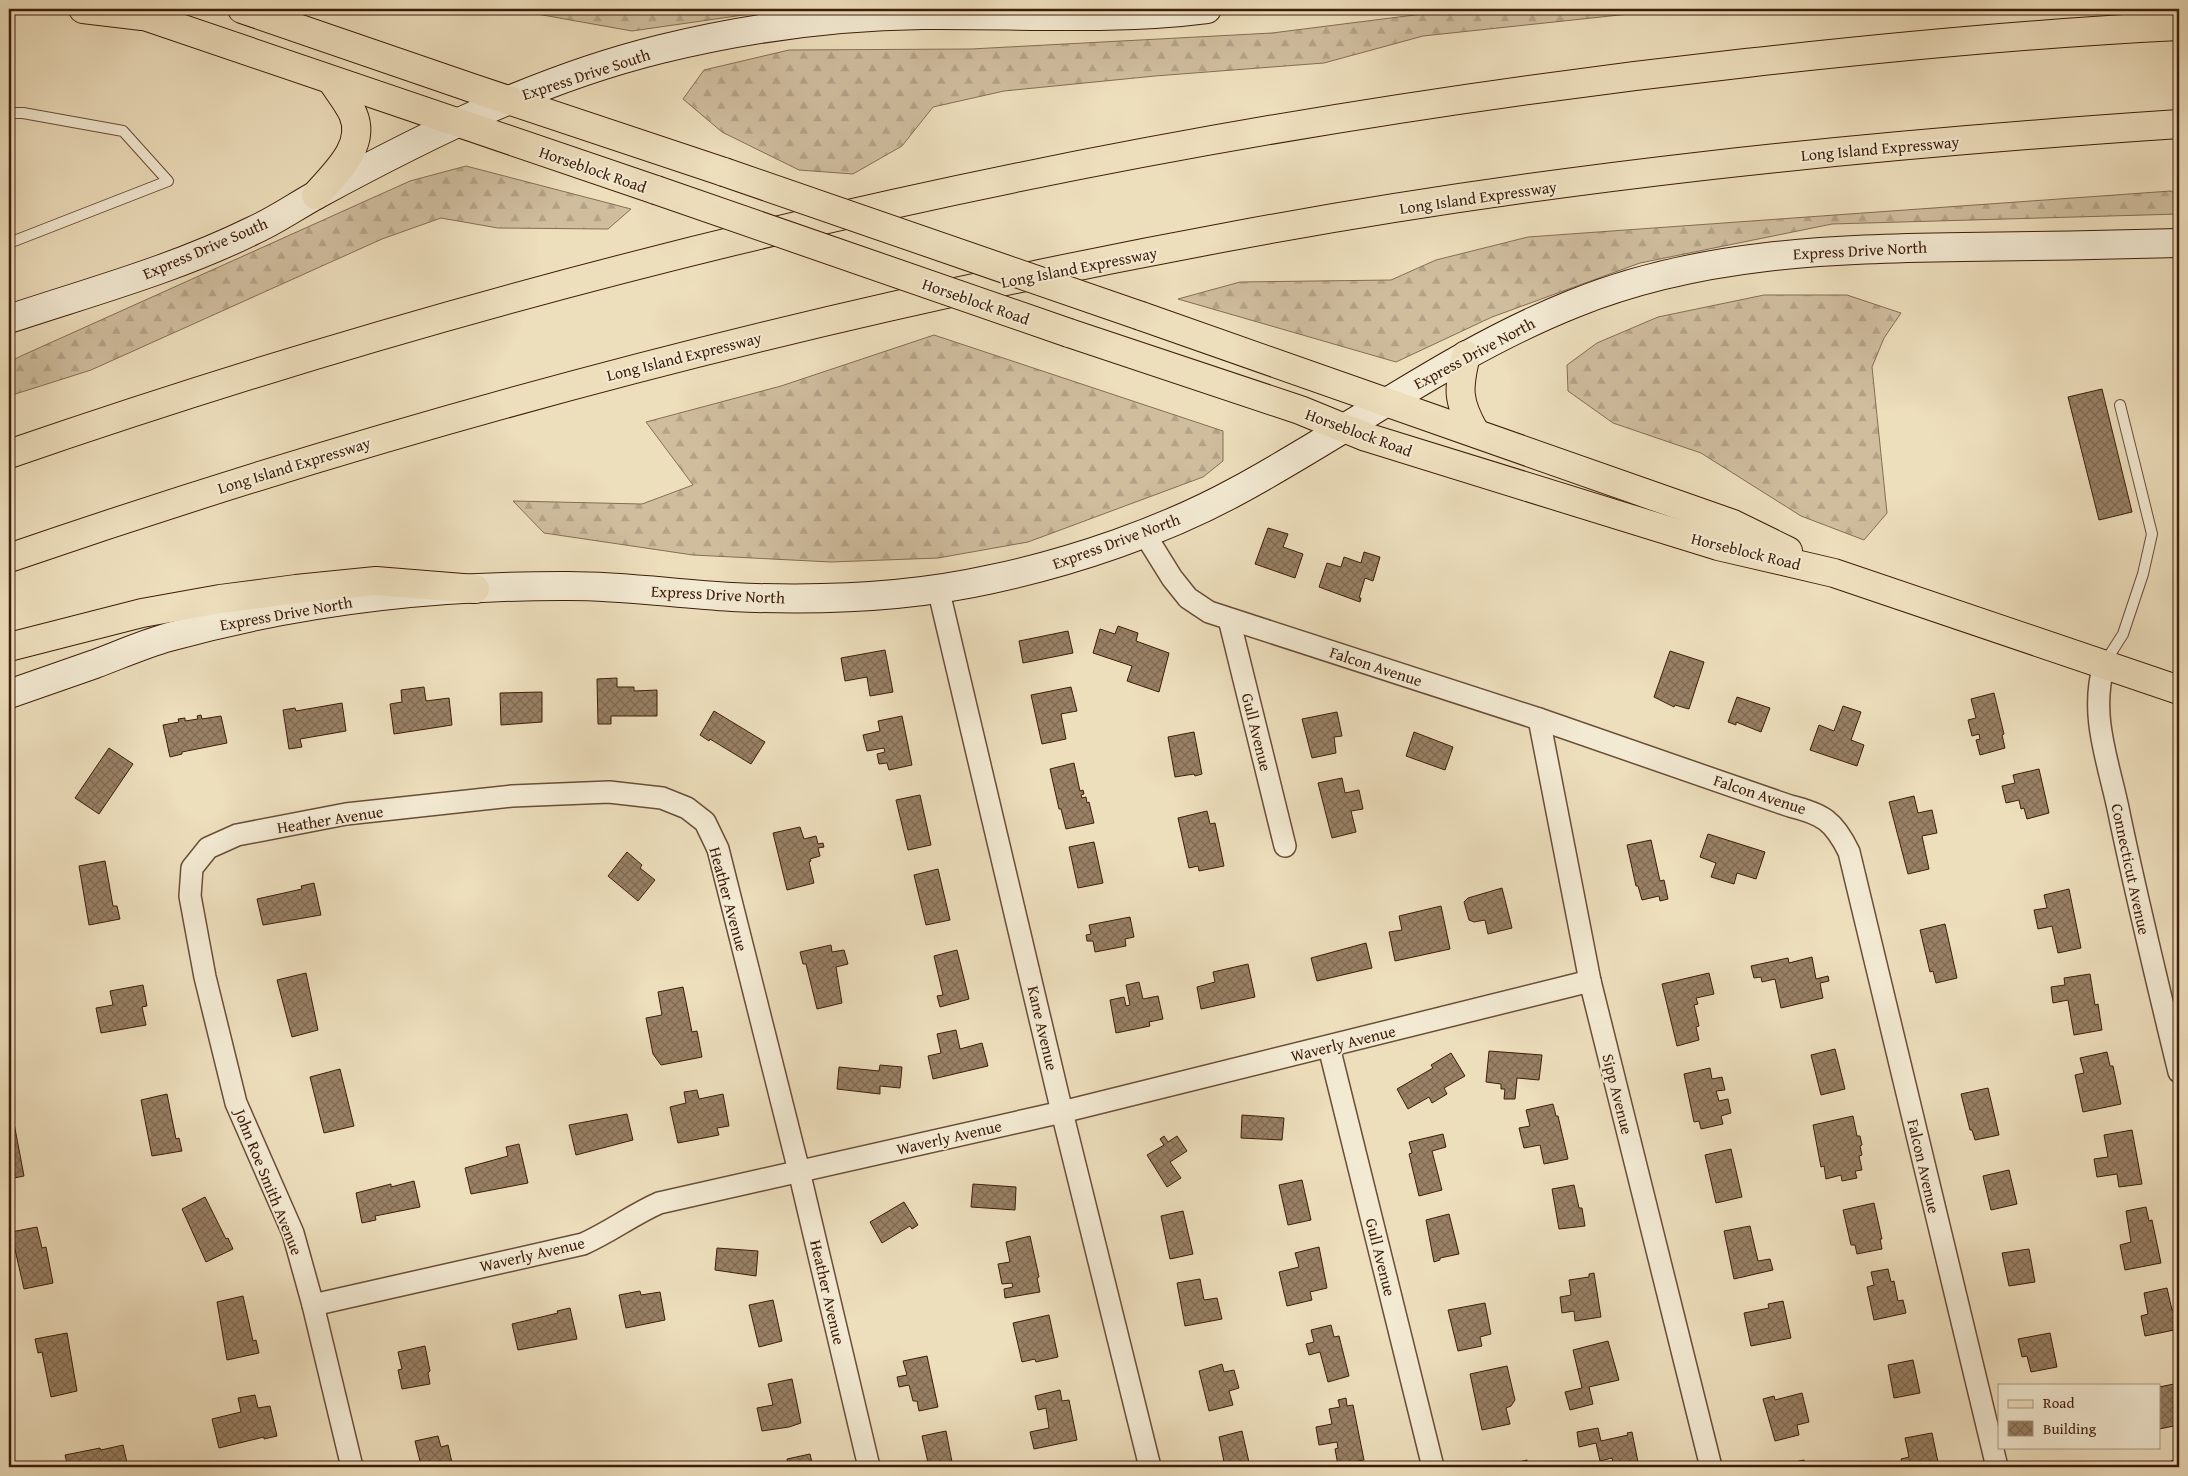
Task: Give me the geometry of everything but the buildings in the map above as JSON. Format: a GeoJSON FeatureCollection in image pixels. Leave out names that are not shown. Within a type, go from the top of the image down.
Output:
{"type":"FeatureCollection","features":[{"type":"Feature","properties":{"kind":"main road","name":"Horseblock Road"},"geometry":{"type":"LineString","coordinates":[[83,9],[135,13],[458,122],[1069,333],[1300,410],[1375,440],[1718,546],[1834,573],[2179,690]]}},
{"type":"Feature","properties":{"kind":"main road","name":"Horseblock Road"},"geometry":{"type":"LineString","coordinates":[[242,9],[724,172],[1475,432],[1733,524],[1834,573]]}},
{"type":"Feature","properties":{"kind":"main road"},"geometry":{"type":"LineString","coordinates":[[291,9],[330,38]]}},
{"type":"Feature","properties":{"kind":"main road","name":"Express Drive South"},"geometry":{"type":"LineString","coordinates":[[12,315],[156,270],[212,249],[254,231],[316,195],[458,122],[507,100],[589,70],[661,49],[740,32],[811,22],[924,15],[1140,16],[1207,9]]}},
{"type":"Feature","properties":{"kind":"main road"},"geometry":{"type":"LineString","coordinates":[[9,454],[237,378],[393,331],[703,248],[896,203],[1054,170],[1370,113],[1537,88],[1860,51],[2009,37],[2179,26]]}},
{"type":"Feature","properties":{"kind":"main road"},"geometry":{"type":"LineString","coordinates":[[316,195],[349,155],[356,137],[353,114],[332,81]]}},
{"type":"Feature","properties":{"kind":"main road","name":"Long Island Expressway"},"geometry":{"type":"LineString","coordinates":[[9,558],[265,473],[420,426],[572,384],[885,306],[1081,266],[1239,235],[1397,208],[1685,168],[1893,146],[2179,124]]}},
{"type":"Feature","properties":{"kind":"main road","name":"Express Drive North"},"geometry":{"type":"LineString","coordinates":[[9,694],[164,638],[321,604],[475,589],[565,586],[730,597],[807,598],[873,596],[990,580],[1045,566],[1144,533],[1192,513],[1231,494],[1466,354],[1517,328],[1576,302],[1656,276],[1725,261],[1826,250],[2179,244]]}},
{"type":"Feature","properties":{"kind":"main road"},"geometry":{"type":"LineString","coordinates":[[1466,354],[1459,390],[1465,415],[1475,432]]}},
{"type":"Feature","properties":{"kind":"main road"},"geometry":{"type":"LineString","coordinates":[[9,647],[142,613],[220,599],[296,589],[376,581],[475,589]]}},
{"type":"Feature","properties":{"kind":"street","name":"Falcon Avenue"},"geometry":{"type":"LineString","coordinates":[[1144,533],[1172,578],[1188,598],[1209,612],[1539,718],[1790,806],[1814,812],[1839,831],[1849,852],[1996,1467]]}},
{"type":"Feature","properties":{"kind":"street","name":"Kane Avenue"},"geometry":{"type":"LineString","coordinates":[[938,588],[1062,1112],[1150,1467]]}},
{"type":"Feature","properties":{"kind":"street","name":"Gull Avenue"},"geometry":{"type":"LineString","coordinates":[[1229,619],[1285,846]]}},
{"type":"Feature","properties":{"kind":"street","name":"Connecticut Avenue"},"geometry":{"type":"LineString","coordinates":[[2104,665],[2098,682],[2097,702],[2102,743],[2114,786],[2140,913],[2179,1072]]}},
{"type":"Feature","properties":{"kind":"street","name":"Sipp Avenue"},"geometry":{"type":"LineString","coordinates":[[1539,718],[1590,981],[1711,1467]]}},
{"type":"Feature","properties":{"kind":"street","name":"Heather Avenue"},"geometry":{"type":"LineString","coordinates":[[190,896],[192,868],[208,848],[237,835],[346,814],[512,796],[609,792],[662,798],[687,808],[705,822],[718,849],[799,1171],[869,1467]]}},
{"type":"Feature","properties":{"kind":"street","name":"John Roe Smith Avenue"},"geometry":{"type":"LineString","coordinates":[[190,896],[205,977],[236,1103],[293,1233],[313,1305],[352,1467]]}},
{"type":"Feature","properties":{"kind":"street","name":"Waverly Avenue"},"geometry":{"type":"LineString","coordinates":[[313,1305],[583,1244],[607,1233],[630,1216],[659,1203],[1062,1112],[1590,981]]}},
{"type":"Feature","properties":{"kind":"street","name":"Gull Avenue"},"geometry":{"type":"LineString","coordinates":[[1329,1047],[1433,1467]]}},
{"type":"Feature","properties":{"kind":"lane"},"geometry":{"type":"LineString","coordinates":[[9,113],[23,113],[123,131],[168,181],[9,243]]}},
{"type":"Feature","properties":{"kind":"lane"},"geometry":{"type":"LineString","coordinates":[[2104,665],[2123,634],[2143,574],[2152,534],[2120,405]]}},
{"type":"Feature","properties":{"kind":"green space"},"geometry":{"type":"Polygon","coordinates":[[[509,9],[785,9],[632,31],[509,9]]]}},
{"type":"Feature","properties":{"kind":"green space"},"geometry":{"type":"Polygon","coordinates":[[[1462,9],[1634,9],[1629,14],[1423,36],[1324,63],[1155,76],[1004,91],[933,107],[902,146],[853,174],[799,170],[722,132],[683,99],[704,70],[789,50],[971,49],[1272,33],[1462,9]]]}},
{"type":"Feature","properties":{"kind":"green space"},"geometry":{"type":"Polygon","coordinates":[[[466,166],[631,209],[608,229],[498,228],[441,218],[382,239],[91,370],[9,396],[9,362],[410,181],[466,166]]]}},
{"type":"Feature","properties":{"kind":"green space"},"geometry":{"type":"Polygon","coordinates":[[[2171,191],[2179,196],[2179,214],[1832,224],[1640,263],[1492,317],[1396,362],[1178,299],[1240,282],[1391,280],[1436,260],[1528,237],[2171,191]]]}},
{"type":"Feature","properties":{"kind":"green space"},"geometry":{"type":"Polygon","coordinates":[[[1764,295],[1847,295],[1901,313],[1884,338],[1872,367],[1887,513],[1864,540],[1801,516],[1701,453],[1613,423],[1568,391],[1567,365],[1597,343],[1658,317],[1764,295]]]}},
{"type":"Feature","properties":{"kind":"green space"},"geometry":{"type":"Polygon","coordinates":[[[934,335],[1223,431],[1223,461],[1203,477],[1028,542],[938,558],[831,562],[693,555],[544,533],[513,501],[642,504],[693,485],[646,422],[781,386],[934,335]]]}}]}
